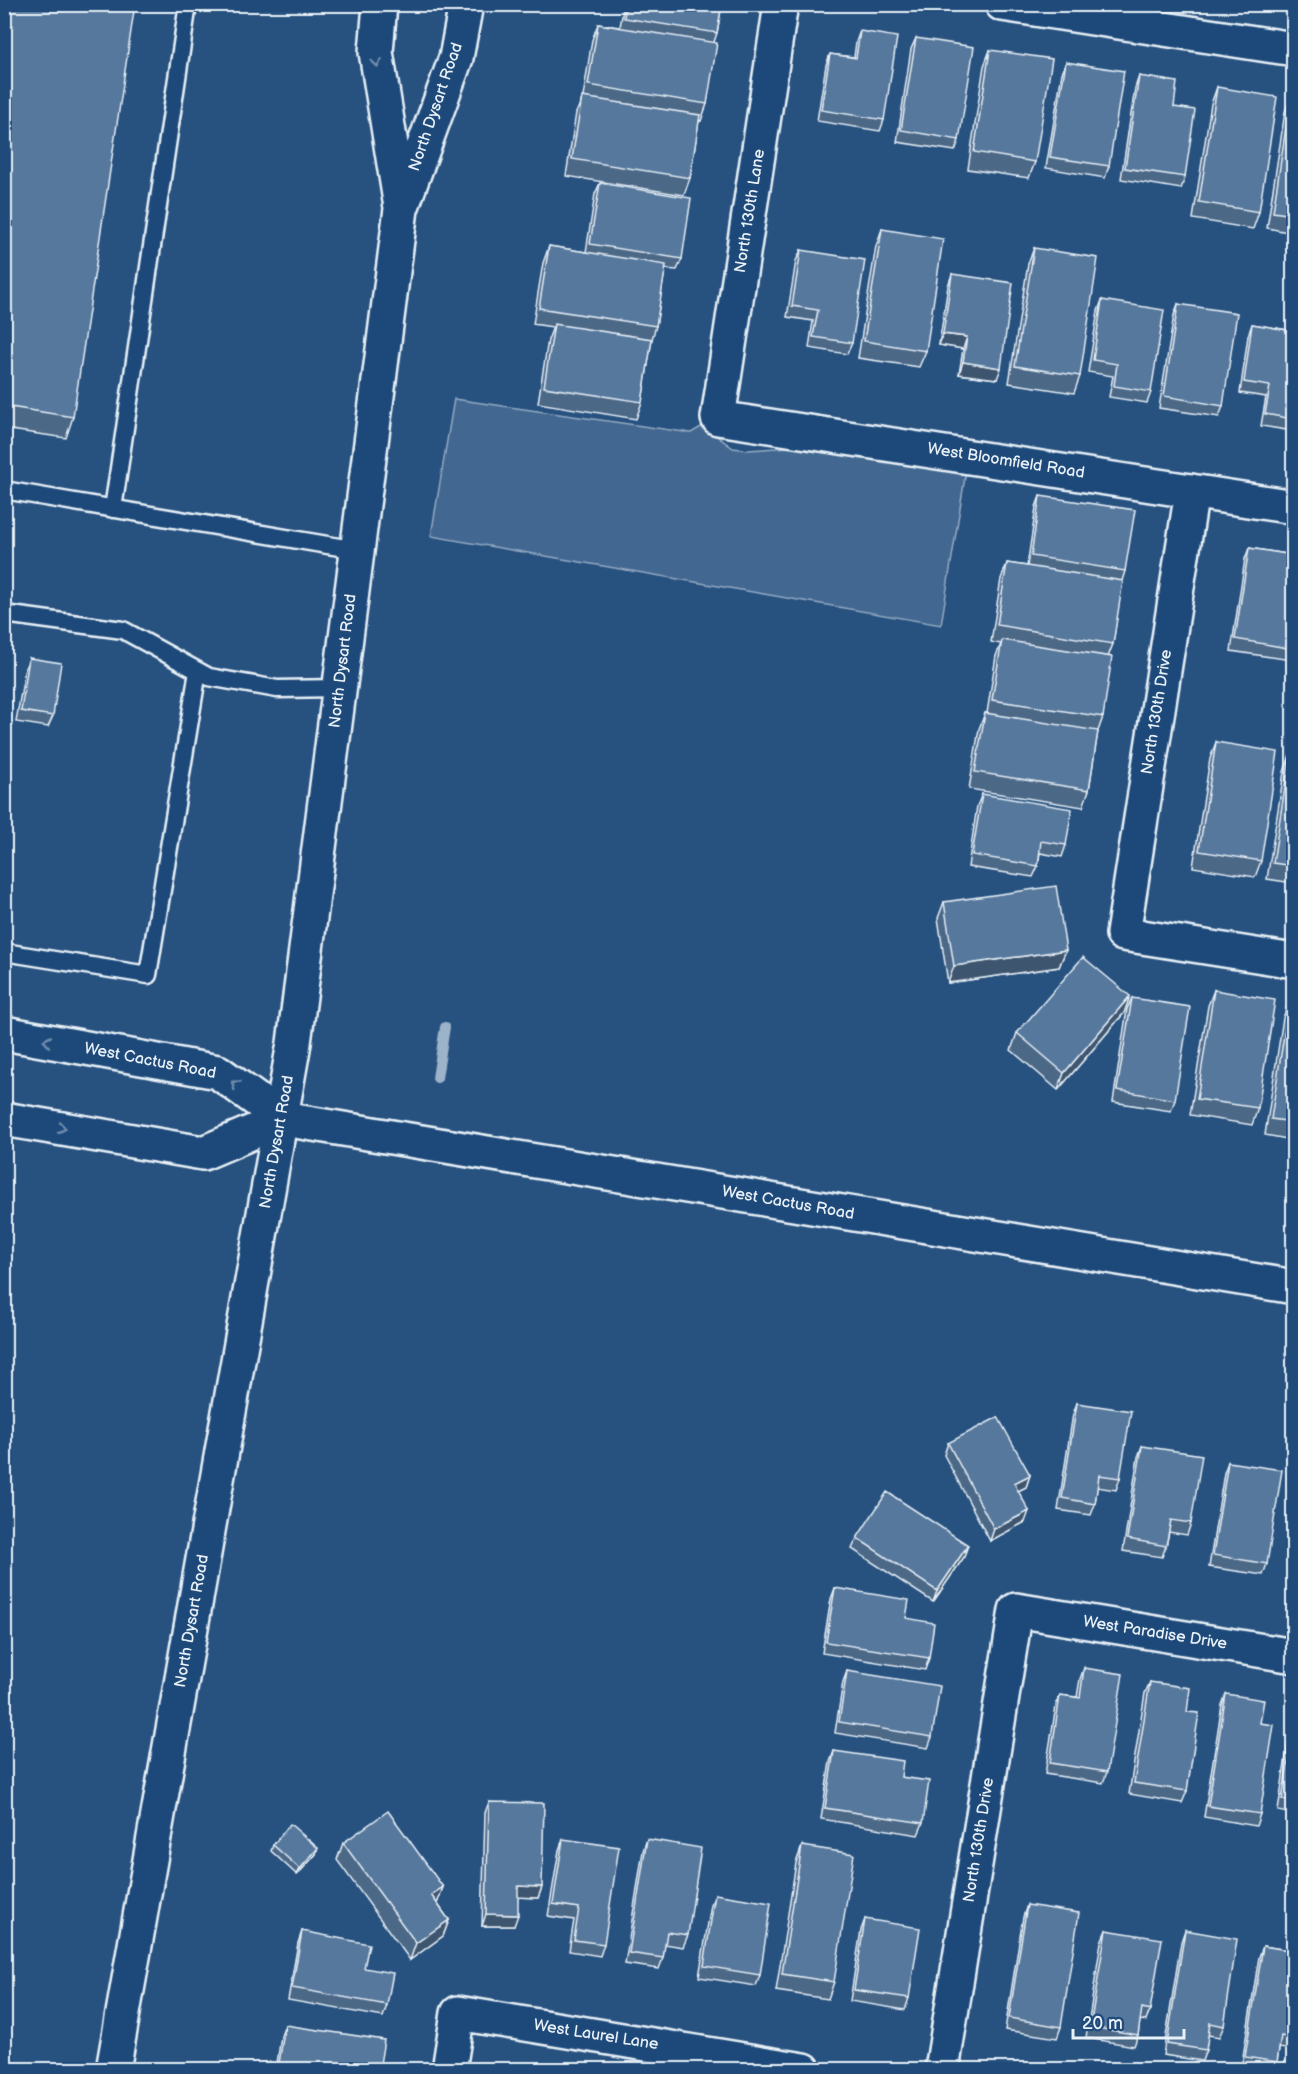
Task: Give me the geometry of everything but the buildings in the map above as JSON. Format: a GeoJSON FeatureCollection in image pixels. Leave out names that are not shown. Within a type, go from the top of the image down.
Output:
{"type":"FeatureCollection","features":[{"type":"Feature","properties":{"kind":"main road","name":"North Dysart Road"},"geometry":{"type":"LineString","coordinates":[[380,4],[376,52],[401,208]]}},
{"type":"Feature","properties":{"kind":"main road","name":"North Dysart Road"},"geometry":{"type":"LineString","coordinates":[[113,2070],[282,1119],[401,208],[456,58],[466,4]]}},
{"type":"Feature","properties":{"kind":"main road","name":"North 130th Lane"},"geometry":{"type":"LineString","coordinates":[[718,418],[781,4]]}},
{"type":"Feature","properties":{"kind":"main road"},"geometry":{"type":"LineString","coordinates":[[1002,4],[1293,50]]}},
{"type":"Feature","properties":{"kind":"main road","name":"West Bloomfield Road"},"geometry":{"type":"LineString","coordinates":[[718,418],[1293,507]]}},
{"type":"Feature","properties":{"kind":"main road","name":"North 130th Drive"},"geometry":{"type":"LineString","coordinates":[[1192,491],[1123,934],[1293,962]]}},
{"type":"Feature","properties":{"kind":"main road","name":"West Cactus Road"},"geometry":{"type":"LineString","coordinates":[[4,1033],[218,1072],[282,1119],[1293,1287]]}},
{"type":"Feature","properties":{"kind":"main road"},"geometry":{"type":"LineString","coordinates":[[4,1119],[203,1153],[282,1119]]}},
{"type":"Feature","properties":{"kind":"main road","name":"North 130th Drive"},"geometry":{"type":"LineString","coordinates":[[942,2070],[1016,1610]]}},
{"type":"Feature","properties":{"kind":"main road","name":"West Paradise Drive"},"geometry":{"type":"LineString","coordinates":[[1016,1610],[1293,1656]]}},
{"type":"Feature","properties":{"kind":"main road","name":"West Laurel Lane"},"geometry":{"type":"LineString","coordinates":[[449,2070],[458,2013],[804,2070]]}},
{"type":"Feature","properties":{"kind":"lane"},"geometry":{"type":"LineString","coordinates":[[113,508],[188,4]]}},
{"type":"Feature","properties":{"kind":"lane"},"geometry":{"type":"LineString","coordinates":[[4,490],[357,550]]}},
{"type":"Feature","properties":{"kind":"lane"},"geometry":{"type":"LineString","coordinates":[[4,614],[123,630],[209,677],[277,689],[340,688]]}},
{"type":"Feature","properties":{"kind":"lane"},"geometry":{"type":"LineString","coordinates":[[4,952],[148,975],[198,671]]}},
{"type":"Feature","properties":{"kind":"shaded area"},"geometry":{"type":"Polygon","coordinates":[[[454,399],[691,433],[703,426],[733,448],[748,450],[819,445],[966,471],[941,625],[431,536],[454,399]]]}},
{"type":"Feature","properties":{"kind":"waterway"},"geometry":{"type":"LineString","coordinates":[[437,1078],[445,1027]]}}]}
